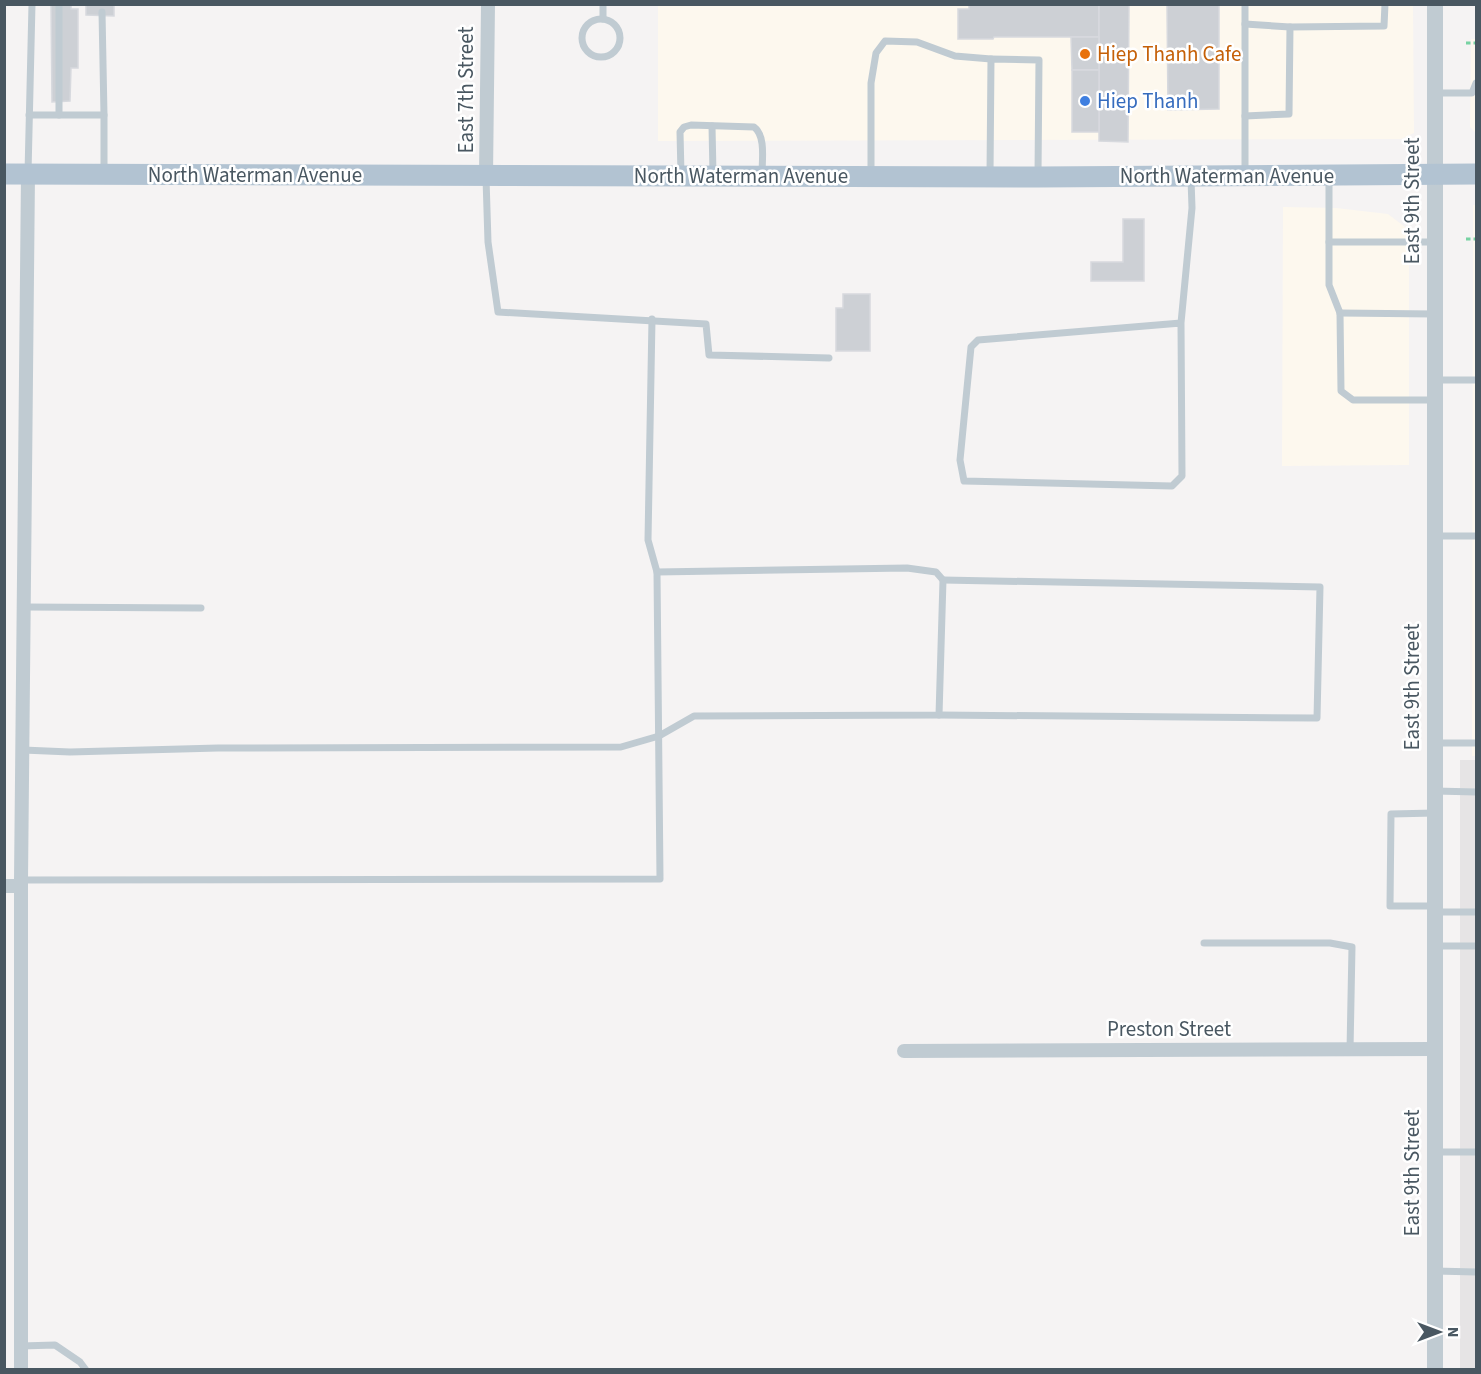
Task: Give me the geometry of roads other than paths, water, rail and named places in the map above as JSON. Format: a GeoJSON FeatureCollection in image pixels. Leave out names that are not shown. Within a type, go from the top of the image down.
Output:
{"type":"FeatureCollection","features":[{"type":"Feature","properties":{"kind":"main road","name":"North Waterman Avenue"},"geometry":{"type":"LineString","coordinates":[[4,174],[1038,177],[1476,174]]}},
{"type":"Feature","properties":{"kind":"street","name":"East 7th Street"},"geometry":{"type":"LineString","coordinates":[[486,176],[488,4]]}},
{"type":"Feature","properties":{"kind":"street","name":"East 9th Street"},"geometry":{"type":"LineString","coordinates":[[1435,1370],[1434,93],[1436,4]]}},
{"type":"Feature","properties":{"kind":"street"},"geometry":{"type":"LineString","coordinates":[[21,1370],[21,883],[28,174]]}},
{"type":"Feature","properties":{"kind":"street"},"geometry":{"type":"LineString","coordinates":[[4,886],[21,883]]}},
{"type":"Feature","properties":{"kind":"street","name":"Preston Street"},"geometry":{"type":"LineString","coordinates":[[904,1051],[1435,1049]]}},
{"type":"Feature","properties":{"kind":"lane"},"geometry":{"type":"LineString","coordinates":[[28,174],[32,4]]}},
{"type":"Feature","properties":{"kind":"lane"},"geometry":{"type":"LineString","coordinates":[[59,4],[59,115]]}},
{"type":"Feature","properties":{"kind":"lane"},"geometry":{"type":"LineString","coordinates":[[603,4],[603,19]]}},
{"type":"Feature","properties":{"kind":"lane"},"geometry":{"type":"LineString","coordinates":[[1245,4],[1245,176]]}},
{"type":"Feature","properties":{"kind":"lane"},"geometry":{"type":"LineString","coordinates":[[1245,24],[1290,27],[1384,26],[1385,4]]}},
{"type":"Feature","properties":{"kind":"lane"},"geometry":{"type":"LineString","coordinates":[[102,12],[104,175]]}},
{"type":"Feature","properties":{"kind":"lane"},"geometry":{"type":"LineString","coordinates":[[603,19],[615,24],[620,36],[617,49],[606,57],[593,57],[584,48],[581,36],[591,21],[603,19]]}},
{"type":"Feature","properties":{"kind":"lane"},"geometry":{"type":"LineString","coordinates":[[1245,116],[1289,114],[1290,27]]}},
{"type":"Feature","properties":{"kind":"lane"},"geometry":{"type":"LineString","coordinates":[[871,177],[872,82],[876,53],[885,41],[917,42],[955,57],[1039,60],[1038,177]]}},
{"type":"Feature","properties":{"kind":"lane"},"geometry":{"type":"LineString","coordinates":[[990,177],[992,59]]}},
{"type":"Feature","properties":{"kind":"lane"},"geometry":{"type":"LineString","coordinates":[[1434,93],[1472,93],[1476,83]]}},
{"type":"Feature","properties":{"kind":"lane"},"geometry":{"type":"LineString","coordinates":[[29,115],[104,115]]}},
{"type":"Feature","properties":{"kind":"lane"},"geometry":{"type":"LineString","coordinates":[[681,176],[680,132],[684,127],[691,125],[757,128],[762,138],[763,177]]}},
{"type":"Feature","properties":{"kind":"lane"},"geometry":{"type":"LineString","coordinates":[[712,126],[712,176]]}},
{"type":"Feature","properties":{"kind":"lane"},"geometry":{"type":"LineString","coordinates":[[486,176],[488,242],[498,312],[652,319],[706,324],[709,355],[829,358]]}},
{"type":"Feature","properties":{"kind":"lane"},"geometry":{"type":"LineString","coordinates":[[1181,323],[978,340],[971,346],[960,460],[964,481],[1172,486],[1182,476],[1181,323],[1192,208],[1191,176]]}},
{"type":"Feature","properties":{"kind":"lane"},"geometry":{"type":"LineString","coordinates":[[1329,176],[1329,285],[1340,313],[1341,391],[1353,399],[1434,400]]}},
{"type":"Feature","properties":{"kind":"lane"},"geometry":{"type":"LineString","coordinates":[[1329,242],[1434,242]]}},
{"type":"Feature","properties":{"kind":"lane"},"geometry":{"type":"LineString","coordinates":[[1340,313],[1434,314]]}},
{"type":"Feature","properties":{"kind":"lane"},"geometry":{"type":"LineString","coordinates":[[21,883],[660,879],[657,572],[648,540],[652,319]]}},
{"type":"Feature","properties":{"kind":"lane"},"geometry":{"type":"LineString","coordinates":[[1434,380],[1476,381]]}},
{"type":"Feature","properties":{"kind":"lane"},"geometry":{"type":"LineString","coordinates":[[1434,536],[1476,536]]}},
{"type":"Feature","properties":{"kind":"lane"},"geometry":{"type":"LineString","coordinates":[[657,572],[907,568],[936,572],[943,580],[939,715]]}},
{"type":"Feature","properties":{"kind":"lane"},"geometry":{"type":"LineString","coordinates":[[22,750],[70,752],[218,748],[621,747],[659,736],[694,716],[1317,718],[1320,587],[943,580]]}},
{"type":"Feature","properties":{"kind":"lane"},"geometry":{"type":"LineString","coordinates":[[24,607],[201,608]]}},
{"type":"Feature","properties":{"kind":"lane"},"geometry":{"type":"LineString","coordinates":[[1434,743],[1476,743]]}},
{"type":"Feature","properties":{"kind":"lane"},"geometry":{"type":"LineString","coordinates":[[1435,791],[1476,792]]}},
{"type":"Feature","properties":{"kind":"lane"},"geometry":{"type":"LineString","coordinates":[[1435,813],[1391,814],[1390,906],[1476,912]]}},
{"type":"Feature","properties":{"kind":"lane"},"geometry":{"type":"LineString","coordinates":[[1204,943],[1330,943],[1352,947],[1350,1050]]}},
{"type":"Feature","properties":{"kind":"lane"},"geometry":{"type":"LineString","coordinates":[[1435,946],[1476,946]]}},
{"type":"Feature","properties":{"kind":"lane"},"geometry":{"type":"LineString","coordinates":[[1435,1152],[1476,1152]]}},
{"type":"Feature","properties":{"kind":"lane"},"geometry":{"type":"LineString","coordinates":[[1435,1271],[1476,1272]]}},
{"type":"Feature","properties":{"kind":"lane"},"geometry":{"type":"LineString","coordinates":[[21,1346],[55,1345],[80,1362],[86,1370]]}},
{"type":"Feature","properties":{"kind":"place","name":"Hiep Thanh Cafe"},"geometry":{"type":"Point","coordinates":[1085,54]}},
{"type":"Feature","properties":{"kind":"place","name":"Hiep Thanh"},"geometry":{"type":"Point","coordinates":[1085,101]}}]}
